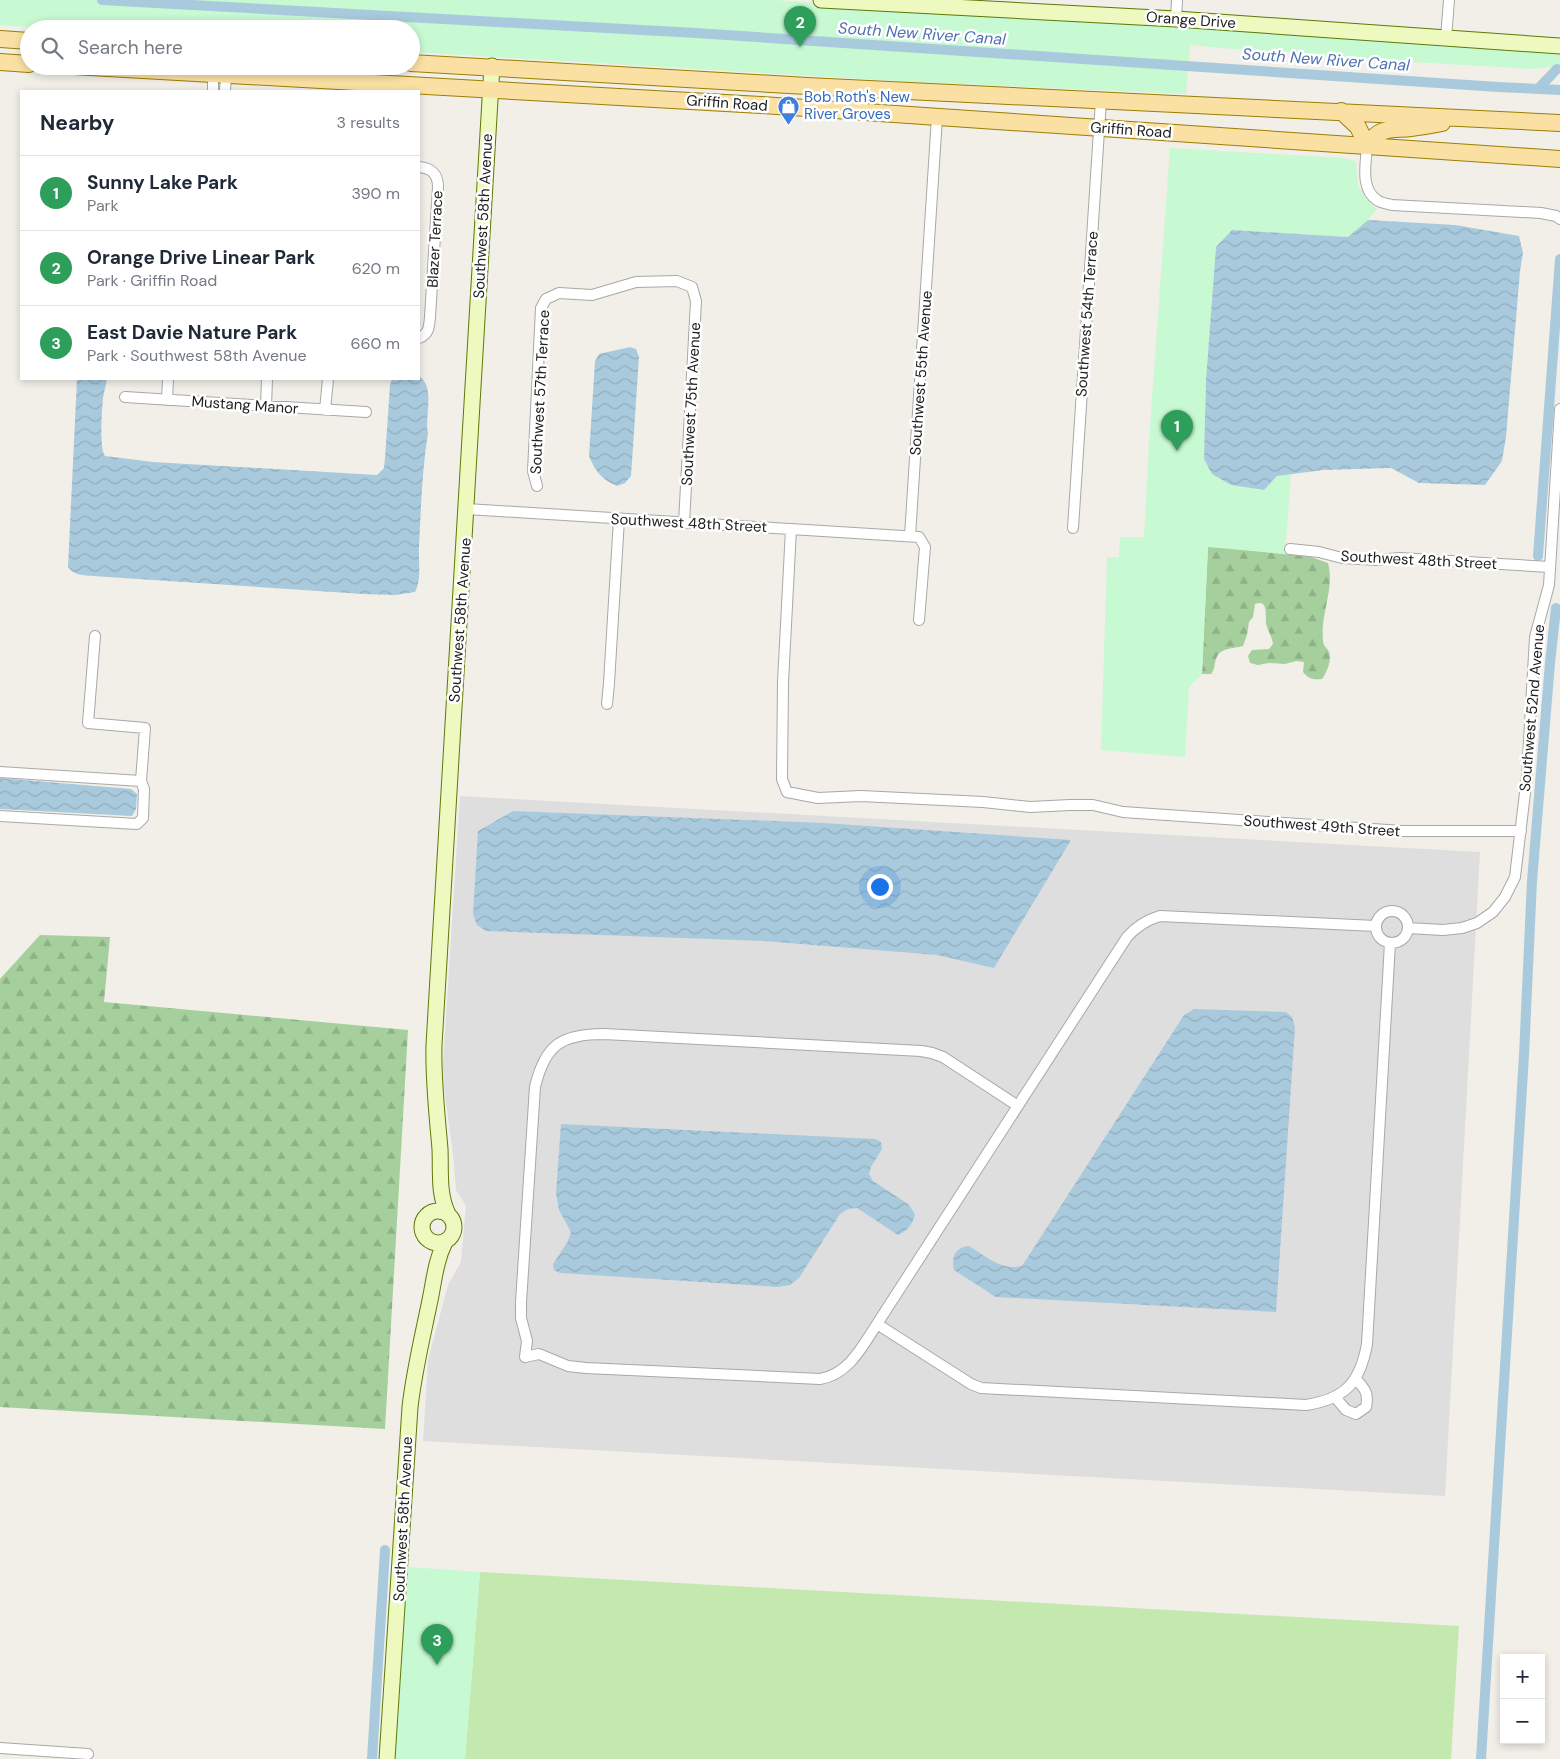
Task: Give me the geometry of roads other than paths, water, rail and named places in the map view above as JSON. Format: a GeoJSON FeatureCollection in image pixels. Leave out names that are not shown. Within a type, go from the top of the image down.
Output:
{"type":"FeatureCollection","features":[{"type":"Feature","properties":{"kind":"main road"},"geometry":{"type":"LineString","coordinates":[[0,39],[20,40]]}},
{"type":"Feature","properties":{"kind":"main road"},"geometry":{"type":"LineString","coordinates":[[0,62],[20,63]]}},
{"type":"Feature","properties":{"kind":"main road","name":"Griffin Road"},"geometry":{"type":"LineString","coordinates":[[420,63],[492,66],[807,86],[1560,122]]}},
{"type":"Feature","properties":{"kind":"main road","name":"Griffin Road"},"geometry":{"type":"LineString","coordinates":[[196,75],[490,89],[761,105],[1560,159]]}},
{"type":"Feature","properties":{"kind":"main road"},"geometry":{"type":"LineString","coordinates":[[720,103],[738,98],[744,94],[749,82]]}},
{"type":"Feature","properties":{"kind":"main road"},"geometry":{"type":"LineString","coordinates":[[761,105],[771,94],[778,91],[807,86]]}},
{"type":"Feature","properties":{"kind":"main road"},"geometry":{"type":"LineString","coordinates":[[1341,111],[1358,127],[1367,146],[1376,135],[1387,130],[1476,118]]}},
{"type":"Feature","properties":{"kind":"street","name":"Orange Drive"},"geometry":{"type":"LineString","coordinates":[[821,0],[995,4],[1176,19],[1560,46]]}},
{"type":"Feature","properties":{"kind":"street"},"geometry":{"type":"LineString","coordinates":[[1176,19],[1177,0]]}},
{"type":"Feature","properties":{"kind":"street"},"geometry":{"type":"LineString","coordinates":[[1446,38],[1449,0]]}},
{"type":"Feature","properties":{"kind":"street","name":"Southwest 58th Avenue"},"geometry":{"type":"LineString","coordinates":[[448,1214],[444,1206],[440,1174],[433,1074],[434,1045],[442,884],[467,509],[492,66]]}},
{"type":"Feature","properties":{"kind":"street"},"geometry":{"type":"LineString","coordinates":[[214,90],[223,77]]}},
{"type":"Feature","properties":{"kind":"street","name":"Southwest 54th Terrace"},"geometry":{"type":"LineString","coordinates":[[1073,528],[1101,100]]}},
{"type":"Feature","properties":{"kind":"street","name":"Southwest 55th Avenue"},"geometry":{"type":"LineString","coordinates":[[910,536],[937,117]]}},
{"type":"Feature","properties":{"kind":"street"},"geometry":{"type":"LineString","coordinates":[[1367,146],[1365,171],[1368,190],[1377,200],[1392,205],[1541,213],[1556,216],[1560,219]]}},
{"type":"Feature","properties":{"kind":"street","name":"Blazer Terrace"},"geometry":{"type":"LineString","coordinates":[[420,167],[434,173],[437,177],[438,187],[430,317],[428,330],[422,336]]}},
{"type":"Feature","properties":{"kind":"street","name":"Southwest 57th Terrace"},"geometry":{"type":"LineString","coordinates":[[537,486],[533,471],[541,308],[546,300],[559,293],[592,295],[636,282],[677,281],[692,287]]}},
{"type":"Feature","properties":{"kind":"street","name":"Southwest 75th Avenue"},"geometry":{"type":"LineString","coordinates":[[684,522],[696,300],[692,287]]}},
{"type":"Feature","properties":{"kind":"street"},"geometry":{"type":"LineString","coordinates":[[167,400],[168,380]]}},
{"type":"Feature","properties":{"kind":"street"},"geometry":{"type":"LineString","coordinates":[[266,406],[267,380]]}},
{"type":"Feature","properties":{"kind":"street"},"geometry":{"type":"LineString","coordinates":[[325,410],[328,380]]}},
{"type":"Feature","properties":{"kind":"street","name":"Mustang Manor"},"geometry":{"type":"LineString","coordinates":[[125,397],[366,412]]}},
{"type":"Feature","properties":{"kind":"street","name":"Southwest 52nd Avenue"},"geometry":{"type":"LineString","coordinates":[[1408,928],[1443,930],[1462,928],[1477,923],[1493,912],[1505,897],[1515,876],[1527,776],[1535,637],[1549,584],[1560,409]]}},
{"type":"Feature","properties":{"kind":"street","name":"Southwest 48th Street"},"geometry":{"type":"LineString","coordinates":[[467,509],[910,536]]}},
{"type":"Feature","properties":{"kind":"street"},"geometry":{"type":"LineString","coordinates":[[607,704],[610,683],[619,519]]}},
{"type":"Feature","properties":{"kind":"street","name":"Southwest 49th Street"},"geometry":{"type":"LineString","coordinates":[[791,529],[783,690],[782,779],[787,792],[818,798],[871,796],[983,802],[1030,807],[1070,804],[1093,805],[1123,812],[1402,832],[1521,831]]}},
{"type":"Feature","properties":{"kind":"street"},"geometry":{"type":"LineString","coordinates":[[910,536],[920,537],[925,547],[919,620]]}},
{"type":"Feature","properties":{"kind":"street","name":"Southwest 48th Street"},"geometry":{"type":"LineString","coordinates":[[1290,549],[1319,552],[1342,558],[1377,560],[1400,558],[1550,567]]}},
{"type":"Feature","properties":{"kind":"street"},"geometry":{"type":"LineString","coordinates":[[0,816],[137,824],[143,818],[144,789],[141,781],[145,728],[88,723],[95,636]]}},
{"type":"Feature","properties":{"kind":"street"},"geometry":{"type":"LineString","coordinates":[[0,772],[141,781]]}},
{"type":"Feature","properties":{"kind":"street"},"geometry":{"type":"LineString","coordinates":[[1392,911],[1403,916],[1408,928],[1402,939],[1390,943],[1381,940],[1376,931],[1381,915],[1392,911]]}},
{"type":"Feature","properties":{"kind":"street"},"geometry":{"type":"LineString","coordinates":[[1018,1106],[943,1057],[922,1050],[589,1034],[574,1036],[563,1041],[545,1057],[534,1087],[521,1302],[521,1318],[527,1341],[525,1357],[539,1354],[568,1366],[586,1368],[831,1378],[842,1372],[850,1363],[877,1324],[1018,1106],[1127,937],[1137,926],[1160,916],[1376,926]]}},
{"type":"Feature","properties":{"kind":"street"},"geometry":{"type":"LineString","coordinates":[[877,1324],[971,1384],[981,1388],[1306,1405],[1321,1403],[1345,1390],[1356,1379],[1364,1363],[1367,1344],[1390,943]]}},
{"type":"Feature","properties":{"kind":"street","name":"Southwest 58th Avenue"},"geometry":{"type":"LineString","coordinates":[[428,1214],[440,1174]]}},
{"type":"Feature","properties":{"kind":"street"},"geometry":{"type":"LineString","coordinates":[[434,1211],[441,1211],[448,1214],[453,1220],[454,1229],[451,1237],[444,1242],[432,1242],[427,1239],[422,1229],[422,1224],[428,1214],[434,1211]]}},
{"type":"Feature","properties":{"kind":"street","name":"Southwest 58th Avenue"},"geometry":{"type":"LineString","coordinates":[[427,1239],[430,1246],[433,1281]]}},
{"type":"Feature","properties":{"kind":"street","name":"Southwest 58th Avenue"},"geometry":{"type":"LineString","coordinates":[[387,1759],[410,1407],[438,1256],[444,1242]]}},
{"type":"Feature","properties":{"kind":"street"},"geometry":{"type":"LineString","coordinates":[[1335,1397],[1346,1410],[1356,1414],[1366,1408],[1368,1398],[1364,1388],[1356,1379]]}},
{"type":"Feature","properties":{"kind":"street"},"geometry":{"type":"LineString","coordinates":[[0,1748],[88,1754]]}},
{"type":"Feature","properties":{"kind":"water"},"geometry":{"type":"Polygon","coordinates":[[[1368,220],[1455,225],[1519,236],[1523,253],[1506,437],[1502,461],[1485,485],[1419,483],[1391,468],[1323,470],[1277,476],[1264,490],[1231,485],[1212,474],[1204,459],[1206,380],[1216,247],[1232,230],[1348,237],[1368,220]]]}},
{"type":"Feature","properties":{"kind":"water"},"geometry":{"type":"Polygon","coordinates":[[[630,347],[636,349],[639,357],[631,476],[625,483],[617,486],[607,481],[600,474],[589,456],[595,361],[599,354],[630,347]]]}},
{"type":"Feature","properties":{"kind":"water"},"geometry":{"type":"Polygon","coordinates":[[[420,377],[427,387],[428,395],[428,433],[422,489],[419,575],[415,592],[395,595],[363,594],[93,576],[76,574],[68,567],[77,380],[107,380],[103,398],[101,428],[105,456],[153,462],[377,475],[384,468],[392,380],[420,380],[420,377]]]}},
{"type":"Feature","properties":{"kind":"water"},"geometry":{"type":"Polygon","coordinates":[[[0,778],[131,789],[137,794],[136,809],[132,816],[0,809],[0,778]]]}},
{"type":"Feature","properties":{"kind":"water"},"geometry":{"type":"Polygon","coordinates":[[[513,811],[824,823],[1071,840],[994,968],[937,955],[764,941],[486,931],[477,925],[473,914],[478,831],[513,811]]]}},
{"type":"Feature","properties":{"kind":"water"},"geometry":{"type":"Polygon","coordinates":[[[1194,1009],[1286,1012],[1292,1017],[1295,1027],[1276,1312],[996,1297],[954,1270],[953,1261],[955,1254],[960,1248],[969,1246],[1000,1265],[1022,1266],[1184,1015],[1194,1009]]]}},
{"type":"Feature","properties":{"kind":"water"},"geometry":{"type":"Polygon","coordinates":[[[561,1124],[875,1139],[881,1142],[882,1149],[869,1174],[873,1181],[908,1204],[915,1214],[912,1223],[898,1235],[857,1208],[848,1209],[840,1214],[799,1278],[790,1285],[778,1287],[560,1273],[554,1270],[553,1264],[568,1241],[571,1232],[559,1210],[556,1193],[561,1124]]]}},
{"type":"Feature","properties":{"kind":"waterway","name":"South New River Canal"},"geometry":{"type":"LineString","coordinates":[[102,0],[696,33],[1560,90]]}},
{"type":"Feature","properties":{"kind":"waterway"},"geometry":{"type":"LineString","coordinates":[[1538,89],[1557,69]]}},
{"type":"Feature","properties":{"kind":"waterway"},"geometry":{"type":"LineString","coordinates":[[1538,556],[1560,259]]}},
{"type":"Feature","properties":{"kind":"waterway"},"geometry":{"type":"LineString","coordinates":[[1481,1759],[1524,1055],[1532,881],[1556,608]]}},
{"type":"Feature","properties":{"kind":"waterway"},"geometry":{"type":"LineString","coordinates":[[372,1759],[385,1550]]}},
{"type":"Feature","properties":{"kind":"place","name":"Orange Drive Linear Park"},"geometry":{"type":"Point","coordinates":[800,47]}},
{"type":"Feature","properties":{"kind":"place","name":"Bob Roth's New River Groves"},"geometry":{"type":"Point","coordinates":[788,125]}},
{"type":"Feature","properties":{"kind":"place","name":"Sunny Lake Park"},"geometry":{"type":"Point","coordinates":[1177,451]}},
{"type":"Feature","properties":{"kind":"place","name":"East Davie Nature Park"},"geometry":{"type":"Point","coordinates":[437,1665]}}]}
